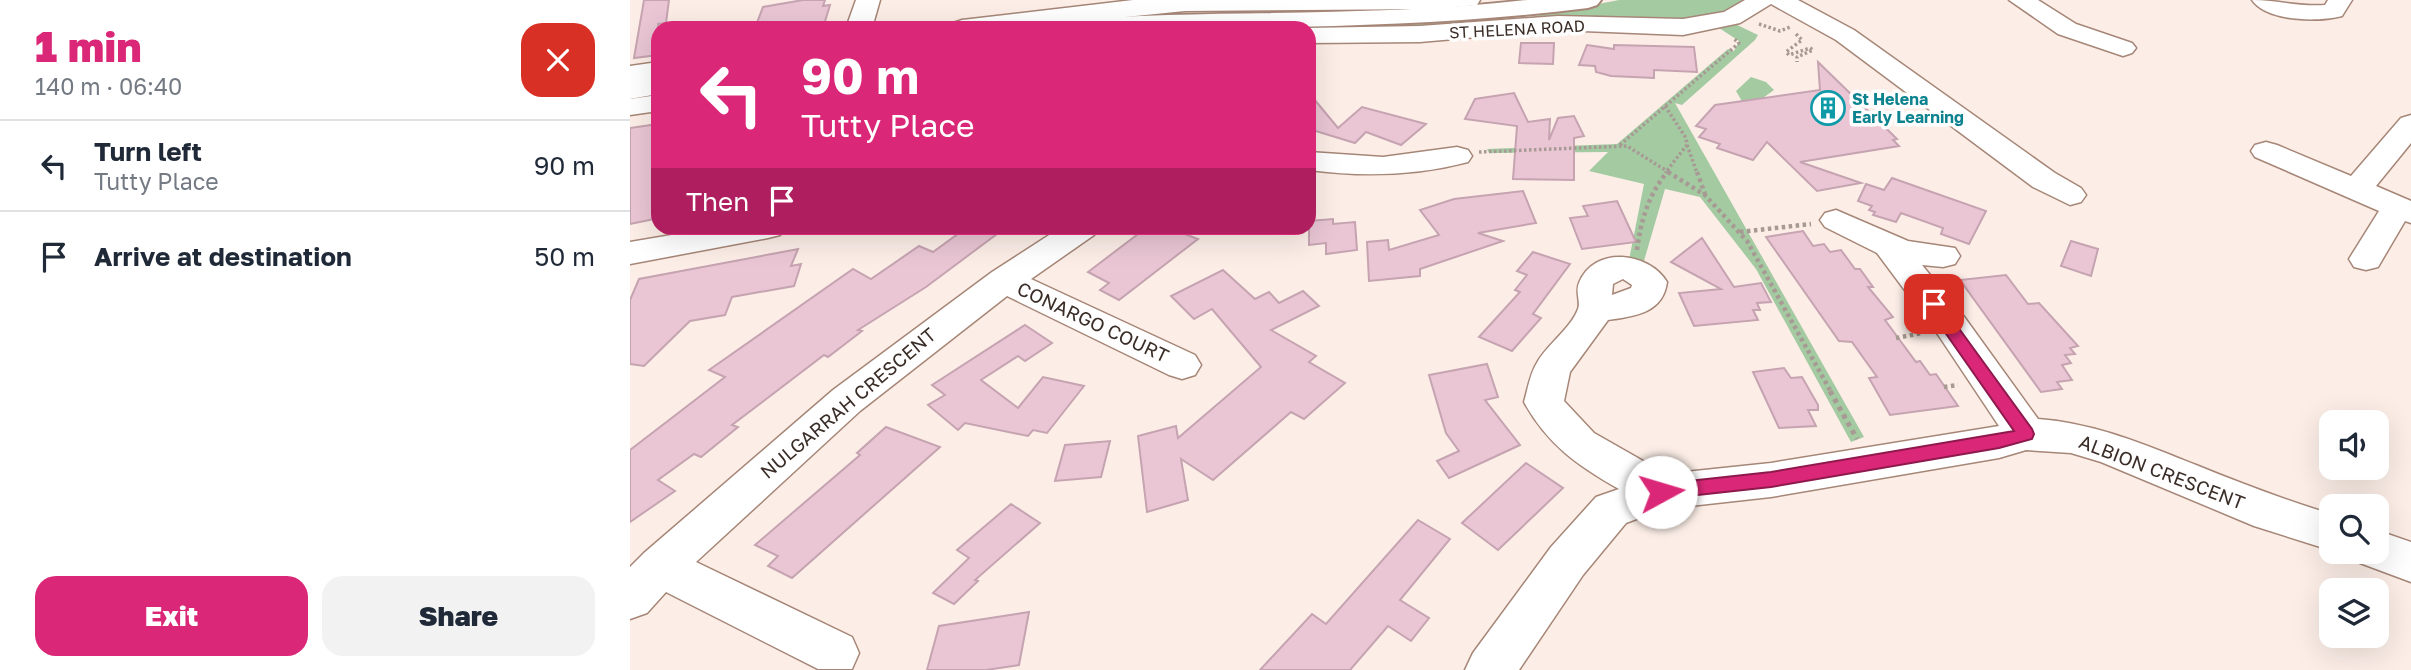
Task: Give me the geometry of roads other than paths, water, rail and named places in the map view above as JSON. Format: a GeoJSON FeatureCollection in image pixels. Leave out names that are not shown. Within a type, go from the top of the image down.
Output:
{"type":"FeatureCollection","features":[{"type":"Feature","properties":{"kind":"main road","name":"ST HELENA ROAD"},"geometry":{"type":"LineString","coordinates":[[1316,29],[1588,0]]}},
{"type":"Feature","properties":{"kind":"main road","name":"ST HELENA ROAD"},"geometry":{"type":"LineString","coordinates":[[1160,21],[1202,18],[1232,21]]}},
{"type":"Feature","properties":{"kind":"main road"},"geometry":{"type":"LineString","coordinates":[[630,90],[651,86]]}},
{"type":"Feature","properties":{"kind":"street"},"geometry":{"type":"LineString","coordinates":[[861,21],[868,0]]}},
{"type":"Feature","properties":{"kind":"street","name":"ST HELENA ROAD"},"geometry":{"type":"LineString","coordinates":[[1006,21],[1108,5],[1369,4],[1468,0]]}},
{"type":"Feature","properties":{"kind":"street"},"geometry":{"type":"LineString","coordinates":[[1780,0],[1845,35],[2032,172],[2070,195]]}},
{"type":"Feature","properties":{"kind":"street"},"geometry":{"type":"LineString","coordinates":[[2021,0],[2067,29],[2123,48]]}},
{"type":"Feature","properties":{"kind":"street"},"geometry":{"type":"LineString","coordinates":[[2264,0],[2288,9],[2314,13],[2333,11],[2340,0]]}},
{"type":"Feature","properties":{"kind":"street","name":"ST HELENA ROAD"},"geometry":{"type":"LineString","coordinates":[[1316,29],[1420,34],[1558,23],[1683,27],[1760,12]]}},
{"type":"Feature","properties":{"kind":"street"},"geometry":{"type":"LineString","coordinates":[[630,74],[651,71]]}},
{"type":"Feature","properties":{"kind":"street"},"geometry":{"type":"LineString","coordinates":[[630,107],[651,104]]}},
{"type":"Feature","properties":{"kind":"street"},"geometry":{"type":"LineString","coordinates":[[2357,188],[2411,124]]}},
{"type":"Feature","properties":{"kind":"street"},"geometry":{"type":"LineString","coordinates":[[2266,151],[2404,210],[2366,259]]}},
{"type":"Feature","properties":{"kind":"street"},"geometry":{"type":"LineString","coordinates":[[1316,162],[1384,167],[1418,165],[1457,156]]}},
{"type":"Feature","properties":{"kind":"street"},"geometry":{"type":"LineString","coordinates":[[1826,222],[1911,255],[1943,256]]}},
{"type":"Feature","properties":{"kind":"street"},"geometry":{"type":"LineString","coordinates":[[630,253],[729,235]]}},
{"type":"Feature","properties":{"kind":"street","name":"NULGARRAH CRESCENT"},"geometry":{"type":"LineString","coordinates":[[645,583],[828,417],[937,328],[1072,235]]}},
{"type":"Feature","properties":{"kind":"street"},"geometry":{"type":"LineString","coordinates":[[1890,248],[1952,327],[2026,434]]}},
{"type":"Feature","properties":{"kind":"street"},"geometry":{"type":"LineString","coordinates":[[1632,268],[1650,282],[1648,294],[1633,304],[1597,310],[1552,369],[1544,402],[1553,421],[1569,438],[1661,492]]}},
{"type":"Feature","properties":{"kind":"street","name":"CONARGO COURT"},"geometry":{"type":"LineString","coordinates":[[1004,280],[1182,365]]}},
{"type":"Feature","properties":{"kind":"street","name":"ALBION CRESCENT"},"geometry":{"type":"LineString","coordinates":[[1490,670],[1589,533],[1611,510],[1661,492],[1771,480],[2026,434],[2071,437],[2112,449],[2269,513],[2319,529]]}},
{"type":"Feature","properties":{"kind":"street"},"geometry":{"type":"LineString","coordinates":[[2389,554],[2411,562]]}},
{"type":"Feature","properties":{"kind":"street"},"geometry":{"type":"LineString","coordinates":[[645,583],[835,653]]}},
{"type":"Feature","properties":{"kind":"place","name":"St Helena Early Learning"},"geometry":{"type":"Point","coordinates":[1828,108]}}]}
